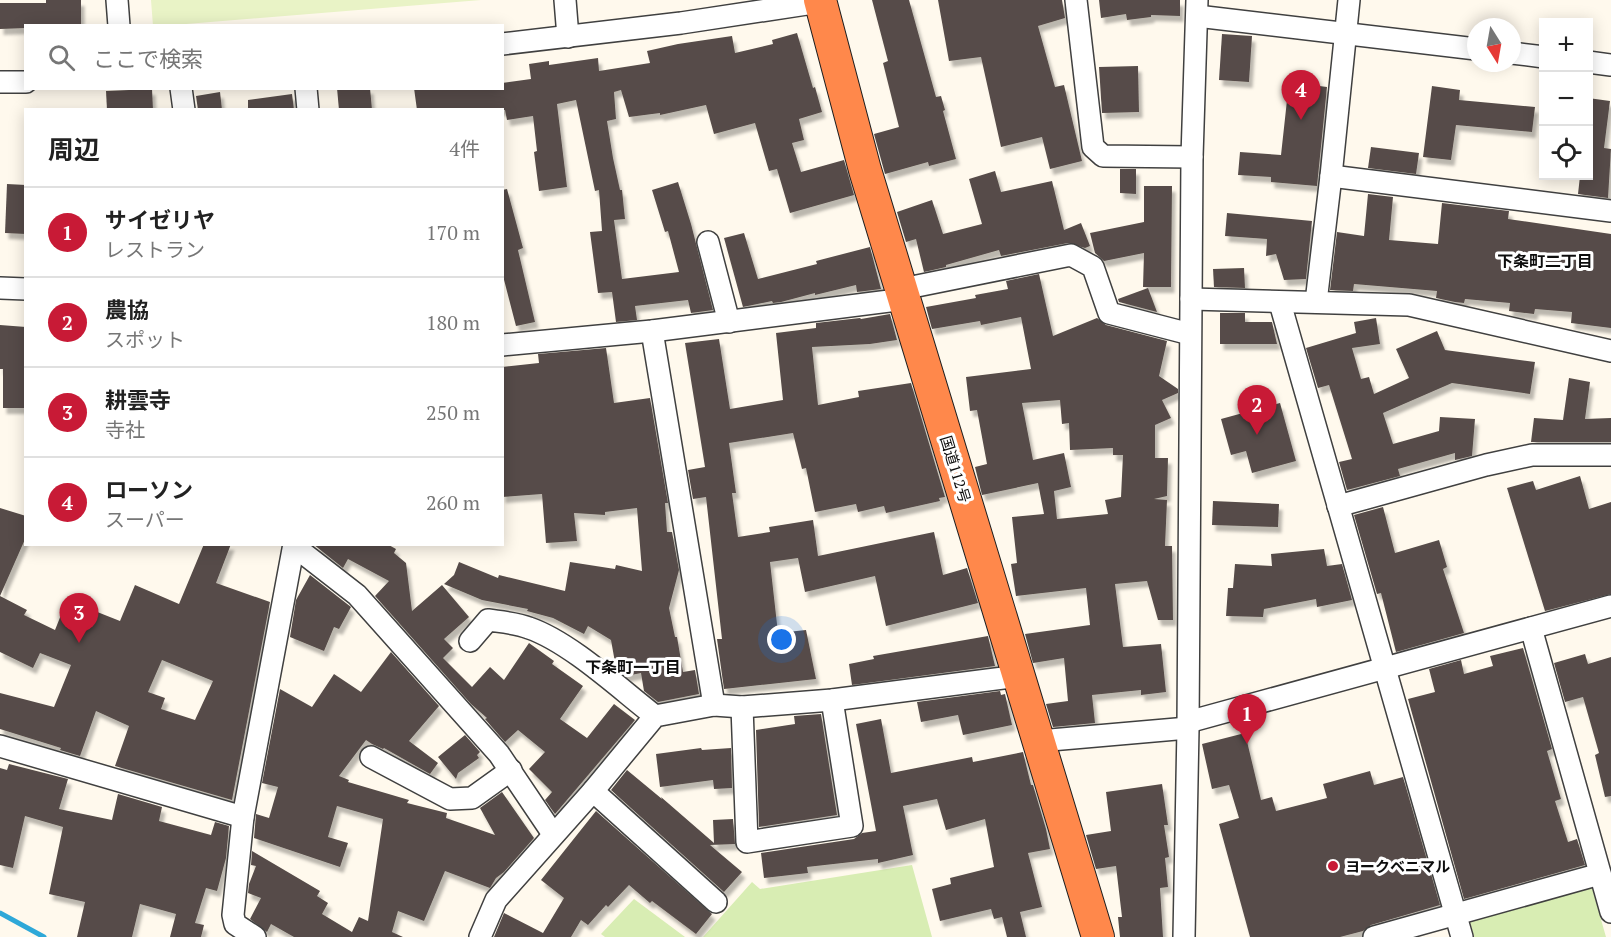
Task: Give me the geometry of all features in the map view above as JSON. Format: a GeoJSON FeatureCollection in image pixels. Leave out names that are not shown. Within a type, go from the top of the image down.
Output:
{"type":"FeatureCollection","features":[{"type":"Feature","properties":{"kind":"highway","name":"国道112号"},"geometry":{"type":"LineString","coordinates":[[820,1],[865,170],[1098,937]]}},
{"type":"Feature","properties":{"kind":"street"},"geometry":{"type":"LineString","coordinates":[[117,0],[119,24]]}},
{"type":"Feature","properties":{"kind":"street"},"geometry":{"type":"LineString","coordinates":[[565,0],[568,37]]}},
{"type":"Feature","properties":{"kind":"street"},"geometry":{"type":"LineString","coordinates":[[1076,0],[1093,147],[1103,156],[1192,157]]}},
{"type":"Feature","properties":{"kind":"street"},"geometry":{"type":"LineString","coordinates":[[1316,302],[1332,176],[1348,0]]}},
{"type":"Feature","properties":{"kind":"street"},"geometry":{"type":"LineString","coordinates":[[504,44],[681,23],[820,1]]}},
{"type":"Feature","properties":{"kind":"street"},"geometry":{"type":"LineString","coordinates":[[1184,937],[1188,725],[1192,157],[1197,8],[1345,34],[1467,48]]}},
{"type":"Feature","properties":{"kind":"street"},"geometry":{"type":"LineString","coordinates":[[1521,54],[1539,56]]}},
{"type":"Feature","properties":{"kind":"street"},"geometry":{"type":"LineString","coordinates":[[1593,63],[1611,65]]}},
{"type":"Feature","properties":{"kind":"street"},"geometry":{"type":"LineString","coordinates":[[0,82],[24,82]]}},
{"type":"Feature","properties":{"kind":"street"},"geometry":{"type":"LineString","coordinates":[[181,90],[184,108]]}},
{"type":"Feature","properties":{"kind":"street"},"geometry":{"type":"LineString","coordinates":[[306,90],[308,108]]}},
{"type":"Feature","properties":{"kind":"street"},"geometry":{"type":"LineString","coordinates":[[1332,176],[1611,212]]}},
{"type":"Feature","properties":{"kind":"street"},"geometry":{"type":"LineString","coordinates":[[708,242],[729,322]]}},
{"type":"Feature","properties":{"kind":"street"},"geometry":{"type":"LineString","coordinates":[[504,345],[729,322],[903,294],[1071,255],[1093,267],[1109,313],[1190,334]]}},
{"type":"Feature","properties":{"kind":"street"},"geometry":{"type":"LineString","coordinates":[[0,288],[24,289]]}},
{"type":"Feature","properties":{"kind":"street"},"geometry":{"type":"LineString","coordinates":[[1191,299],[1409,305],[1611,351]]}},
{"type":"Feature","properties":{"kind":"street"},"geometry":{"type":"LineString","coordinates":[[1280,303],[1462,937]]}},
{"type":"Feature","properties":{"kind":"street"},"geometry":{"type":"LineString","coordinates":[[652,331],[714,705]]}},
{"type":"Feature","properties":{"kind":"street"},"geometry":{"type":"LineString","coordinates":[[1338,506],[1486,465],[1532,455],[1611,455]]}},
{"type":"Feature","properties":{"kind":"street"},"geometry":{"type":"LineString","coordinates":[[255,937],[235,924],[233,915],[243,817],[294,546]]}},
{"type":"Feature","properties":{"kind":"street"},"geometry":{"type":"LineString","coordinates":[[295,546],[357,595],[499,753],[553,834]]}},
{"type":"Feature","properties":{"kind":"street"},"geometry":{"type":"LineString","coordinates":[[1039,741],[1188,725],[1611,606]]}},
{"type":"Feature","properties":{"kind":"street"},"geometry":{"type":"LineString","coordinates":[[470,641],[488,620],[528,627],[546,634],[654,716]]}},
{"type":"Feature","properties":{"kind":"street"},"geometry":{"type":"LineString","coordinates":[[1531,628],[1611,912]]}},
{"type":"Feature","properties":{"kind":"street"},"geometry":{"type":"LineString","coordinates":[[480,937],[495,900],[593,791],[654,716],[714,705],[742,707],[832,700],[1019,676]]}},
{"type":"Feature","properties":{"kind":"street"},"geometry":{"type":"LineString","coordinates":[[742,707],[747,842],[852,826],[832,700]]}},
{"type":"Feature","properties":{"kind":"street"},"geometry":{"type":"LineString","coordinates":[[0,746],[243,817]]}},
{"type":"Feature","properties":{"kind":"street"},"geometry":{"type":"LineString","coordinates":[[371,758],[450,799],[472,798],[511,770]]}},
{"type":"Feature","properties":{"kind":"street"},"geometry":{"type":"LineString","coordinates":[[593,791],[716,902]]}},
{"type":"Feature","properties":{"kind":"street"},"geometry":{"type":"LineString","coordinates":[[1374,937],[1600,874]]}},
{"type":"Feature","properties":{"kind":"green space"},"geometry":{"type":"Polygon","coordinates":[[[151,0],[481,0],[186,24],[153,24],[151,0]]]}},
{"type":"Feature","properties":{"kind":"green space"},"geometry":{"type":"Polygon","coordinates":[[[912,865],[932,937],[703,937],[752,882],[760,889],[912,865]]]}},
{"type":"Feature","properties":{"kind":"green space"},"geometry":{"type":"Polygon","coordinates":[[[1592,888],[1606,937],[1474,937],[1470,922],[1592,888]]]}},
{"type":"Feature","properties":{"kind":"green space"},"geometry":{"type":"Polygon","coordinates":[[[634,899],[685,937],[605,937],[601,934],[634,899]]]}},
{"type":"Feature","properties":{"kind":"building"},"geometry":{"type":"Polygon","coordinates":[[[46,0],[81,0],[81,24],[24,24],[24,28],[0,29],[0,3],[46,3],[46,0]]]}},
{"type":"Feature","properties":{"kind":"building"},"geometry":{"type":"Polygon","coordinates":[[[872,0],[909,0],[936,97],[941,96],[956,159],[929,166],[928,162],[885,174],[874,134],[899,127],[883,63],[888,61],[872,0]]]}},
{"type":"Feature","properties":{"kind":"building"},"geometry":{"type":"Polygon","coordinates":[[[938,0],[1062,0],[1065,18],[1038,26],[1055,87],[1064,85],[1082,161],[1050,169],[1042,137],[1001,147],[981,57],[949,61],[938,0]]]}},
{"type":"Feature","properties":{"kind":"building"},"geometry":{"type":"Polygon","coordinates":[[[1099,0],[1180,0],[1180,16],[1151,15],[1151,17],[1127,20],[1126,14],[1101,18],[1099,0]]]}},
{"type":"Feature","properties":{"kind":"building"},"geometry":{"type":"Polygon","coordinates":[[[797,33],[822,112],[799,119],[804,140],[792,143],[801,172],[844,160],[854,195],[790,213],[777,169],[769,171],[755,123],[714,134],[706,105],[660,115],[660,113],[629,117],[621,90],[614,92],[616,119],[607,121],[613,158],[620,190],[622,190],[625,219],[614,220],[622,279],[679,272],[668,231],[665,232],[652,190],[678,182],[713,310],[691,313],[688,300],[635,306],[637,320],[616,322],[612,292],[598,293],[590,232],[602,231],[599,190],[595,191],[576,100],[557,104],[567,187],[539,191],[534,152],[537,151],[533,116],[507,120],[504,108],[417,108],[414,90],[504,90],[504,83],[531,79],[529,64],[549,61],[549,65],[598,58],[599,71],[650,63],[647,51],[678,44],[732,36],[735,53],[773,44],[772,40],[797,33]]]}},
{"type":"Feature","properties":{"kind":"building"},"geometry":{"type":"Polygon","coordinates":[[[1222,34],[1252,36],[1249,82],[1219,80],[1222,34]]]}},
{"type":"Feature","properties":{"kind":"building"},"geometry":{"type":"Polygon","coordinates":[[[1138,66],[1139,112],[1102,113],[1099,67],[1138,66]]]}},
{"type":"Feature","properties":{"kind":"building"},"geometry":{"type":"Polygon","coordinates":[[[1289,82],[1327,87],[1317,186],[1271,182],[1271,177],[1238,175],[1240,152],[1281,155],[1289,82]]]}},
{"type":"Feature","properties":{"kind":"building"},"geometry":{"type":"Polygon","coordinates":[[[1432,86],[1460,90],[1459,100],[1535,107],[1532,132],[1456,125],[1451,160],[1423,157],[1432,86]]]}},
{"type":"Feature","properties":{"kind":"building"},"geometry":{"type":"Polygon","coordinates":[[[152,90],[153,108],[107,108],[106,91],[152,90]]]}},
{"type":"Feature","properties":{"kind":"building"},"geometry":{"type":"Polygon","coordinates":[[[337,90],[370,90],[372,108],[339,108],[337,90]]]}},
{"type":"Feature","properties":{"kind":"building"},"geometry":{"type":"Polygon","coordinates":[[[220,92],[222,108],[198,108],[196,96],[220,92]]]}},
{"type":"Feature","properties":{"kind":"building"},"geometry":{"type":"Polygon","coordinates":[[[292,94],[294,108],[248,108],[248,100],[292,94]]]}},
{"type":"Feature","properties":{"kind":"building"},"geometry":{"type":"Polygon","coordinates":[[[1593,99],[1610,101],[1604,148],[1611,149],[1608,198],[1578,194],[1580,180],[1593,180],[1593,99]]]}},
{"type":"Feature","properties":{"kind":"building"},"geometry":{"type":"Polygon","coordinates":[[[1371,147],[1419,153],[1416,174],[1368,168],[1371,147]]]}},
{"type":"Feature","properties":{"kind":"building"},"geometry":{"type":"Polygon","coordinates":[[[1120,169],[1136,169],[1136,194],[1120,193],[1120,169]]]}},
{"type":"Feature","properties":{"kind":"building"},"geometry":{"type":"Polygon","coordinates":[[[995,171],[1001,192],[1052,181],[1064,230],[1081,223],[1090,246],[1085,248],[1068,243],[1001,256],[999,250],[924,272],[916,239],[906,242],[897,212],[932,200],[943,234],[982,224],[969,179],[995,171]]]}},
{"type":"Feature","properties":{"kind":"building"},"geometry":{"type":"Polygon","coordinates":[[[7,184],[24,185],[24,234],[5,233],[7,184]]]}},
{"type":"Feature","properties":{"kind":"building"},"geometry":{"type":"Polygon","coordinates":[[[1144,186],[1172,186],[1171,287],[1143,287],[1144,253],[1104,261],[1095,253],[1090,233],[1144,222],[1144,186]]]}},
{"type":"Feature","properties":{"kind":"building"},"geometry":{"type":"Polygon","coordinates":[[[507,189],[523,248],[518,250],[535,322],[516,326],[504,280],[504,190],[507,189]]]}},
{"type":"Feature","properties":{"kind":"building"},"geometry":{"type":"Polygon","coordinates":[[[1368,194],[1393,197],[1389,240],[1438,244],[1442,203],[1509,211],[1508,219],[1611,234],[1611,328],[1571,323],[1572,312],[1535,309],[1534,314],[1509,311],[1510,303],[1465,299],[1464,303],[1455,302],[1436,298],[1437,291],[1354,284],[1353,291],[1330,290],[1337,232],[1364,236],[1368,194]]]}},
{"type":"Feature","properties":{"kind":"building"},"geometry":{"type":"Polygon","coordinates":[[[1227,213],[1312,221],[1306,279],[1284,280],[1276,254],[1266,256],[1267,239],[1225,236],[1227,213]]]}},
{"type":"Feature","properties":{"kind":"building"},"geometry":{"type":"Polygon","coordinates":[[[744,233],[758,279],[870,247],[881,289],[857,292],[856,285],[781,302],[773,303],[772,301],[743,307],[724,238],[744,233]]]}},
{"type":"Feature","properties":{"kind":"building"},"geometry":{"type":"Polygon","coordinates":[[[1244,268],[1245,288],[1214,287],[1213,269],[1244,268]]]}},
{"type":"Feature","properties":{"kind":"building"},"geometry":{"type":"Polygon","coordinates":[[[1039,274],[1053,336],[1097,318],[1106,325],[1167,341],[1159,376],[1178,389],[1178,393],[1162,400],[1171,418],[1155,425],[1155,458],[1168,458],[1167,496],[1154,499],[1167,500],[1165,546],[1172,546],[1173,620],[1158,620],[1147,581],[1115,584],[1123,647],[1161,644],[1166,692],[1141,695],[1141,690],[1092,695],[1095,723],[1053,727],[1046,704],[1068,701],[1064,658],[1033,663],[1025,634],[1090,625],[1086,588],[1016,596],[1011,564],[1017,563],[1012,517],[1044,514],[1038,483],[982,495],[975,467],[987,464],[977,410],[970,411],[966,377],[1031,369],[1021,317],[981,325],[980,321],[932,329],[926,307],[976,298],[975,295],[1008,289],[1006,281],[1039,274]],[[1060,400],[1022,403],[1033,460],[1064,453],[1071,487],[1054,491],[1057,519],[1108,514],[1105,500],[1121,497],[1123,455],[1113,455],[1113,448],[1070,450],[1069,423],[1062,424],[1060,400]]]}},
{"type":"Feature","properties":{"kind":"building"},"geometry":{"type":"Polygon","coordinates":[[[1148,288],[1157,312],[1119,302],[1118,299],[1148,288]]]}},
{"type":"Feature","properties":{"kind":"building"},"geometry":{"type":"Polygon","coordinates":[[[1220,313],[1245,313],[1245,322],[1272,322],[1277,344],[1220,344],[1220,313]]]}},
{"type":"Feature","properties":{"kind":"building"},"geometry":{"type":"Polygon","coordinates":[[[890,314],[897,340],[812,347],[818,405],[859,397],[858,391],[911,383],[945,497],[939,498],[940,501],[886,513],[884,506],[858,512],[856,504],[815,512],[806,468],[802,469],[793,433],[729,443],[736,493],[732,493],[738,537],[770,532],[769,527],[813,520],[818,556],[934,532],[943,575],[967,568],[978,603],[886,626],[875,576],[805,592],[798,558],[770,562],[778,633],[806,630],[816,679],[724,689],[717,639],[722,639],[706,497],[693,499],[688,470],[705,467],[685,343],[719,339],[730,409],[783,400],[776,333],[816,328],[816,323],[890,314]]]}},
{"type":"Feature","properties":{"kind":"building"},"geometry":{"type":"Polygon","coordinates":[[[1376,318],[1380,344],[1352,348],[1361,379],[1369,377],[1374,394],[1409,378],[1396,349],[1437,331],[1445,350],[1535,362],[1530,394],[1452,383],[1383,413],[1393,444],[1439,431],[1440,417],[1475,419],[1472,456],[1455,460],[1455,453],[1398,469],[1400,476],[1347,490],[1339,462],[1352,459],[1329,385],[1318,388],[1306,348],[1356,333],[1354,322],[1376,318]]]}},
{"type":"Feature","properties":{"kind":"building"},"geometry":{"type":"Polygon","coordinates":[[[0,325],[24,327],[24,408],[3,408],[3,369],[0,369],[0,325]]]}},
{"type":"Feature","properties":{"kind":"building"},"geometry":{"type":"Polygon","coordinates":[[[606,348],[614,403],[650,398],[668,503],[665,503],[667,532],[672,532],[679,570],[669,608],[683,672],[695,670],[699,694],[658,702],[644,691],[641,673],[626,676],[616,668],[611,640],[588,626],[584,634],[553,618],[527,611],[528,609],[482,600],[444,584],[454,575],[459,562],[498,578],[499,575],[565,591],[570,562],[615,569],[616,565],[642,571],[637,508],[605,512],[605,515],[574,513],[577,541],[546,543],[542,494],[504,497],[504,367],[539,363],[538,354],[606,348]]]}},
{"type":"Feature","properties":{"kind":"building"},"geometry":{"type":"Polygon","coordinates":[[[1569,378],[1590,382],[1585,419],[1611,418],[1611,442],[1531,442],[1534,418],[1563,420],[1569,378]]]}},
{"type":"Feature","properties":{"kind":"building"},"geometry":{"type":"Polygon","coordinates":[[[1280,403],[1296,461],[1252,473],[1246,451],[1231,455],[1221,419],[1280,403]]]}},
{"type":"Feature","properties":{"kind":"building"},"geometry":{"type":"Polygon","coordinates":[[[1580,476],[1589,509],[1611,502],[1611,594],[1545,611],[1507,488],[1533,481],[1536,490],[1580,476]]]}},
{"type":"Feature","properties":{"kind":"building"},"geometry":{"type":"Polygon","coordinates":[[[1213,501],[1279,504],[1278,527],[1212,525],[1213,501]]]}},
{"type":"Feature","properties":{"kind":"building"},"geometry":{"type":"Polygon","coordinates":[[[1383,507],[1395,553],[1439,540],[1447,567],[1443,569],[1464,633],[1396,652],[1381,593],[1377,594],[1354,515],[1383,507]]]}},
{"type":"Feature","properties":{"kind":"building"},"geometry":{"type":"Polygon","coordinates":[[[0,508],[24,515],[24,542],[0,596],[0,508]]]}},
{"type":"Feature","properties":{"kind":"building"},"geometry":{"type":"Polygon","coordinates":[[[203,546],[230,546],[216,583],[270,602],[232,800],[115,766],[129,726],[96,711],[80,756],[0,729],[0,693],[54,707],[71,665],[40,653],[33,668],[0,652],[0,596],[27,610],[24,615],[55,630],[67,600],[120,621],[135,585],[179,604],[203,546]],[[162,660],[148,692],[165,698],[161,709],[195,720],[213,681],[162,660]]]}},
{"type":"Feature","properties":{"kind":"building"},"geometry":{"type":"Polygon","coordinates":[[[316,546],[391,546],[396,549],[394,553],[406,563],[412,611],[442,585],[469,617],[444,639],[453,648],[443,658],[472,687],[490,667],[504,680],[529,643],[554,661],[552,664],[583,686],[560,719],[587,738],[614,704],[635,720],[555,814],[545,800],[552,792],[529,769],[545,752],[518,730],[505,742],[485,719],[487,718],[471,704],[375,596],[389,581],[348,559],[343,568],[316,546]]]}},
{"type":"Feature","properties":{"kind":"building"},"geometry":{"type":"Polygon","coordinates":[[[1324,549],[1327,566],[1342,564],[1352,600],[1317,607],[1316,599],[1264,609],[1263,617],[1226,616],[1228,588],[1233,588],[1235,564],[1272,566],[1271,554],[1324,549]]]}},
{"type":"Feature","properties":{"kind":"building"},"geometry":{"type":"Polygon","coordinates":[[[310,575],[351,607],[339,629],[334,627],[324,651],[290,637],[296,600],[310,575]]]}},
{"type":"Feature","properties":{"kind":"building"},"geometry":{"type":"Polygon","coordinates":[[[988,636],[995,666],[852,685],[849,664],[874,659],[873,656],[988,636]]]}},
{"type":"Feature","properties":{"kind":"building"},"geometry":{"type":"Polygon","coordinates":[[[1523,648],[1552,749],[1547,751],[1561,799],[1555,801],[1568,842],[1577,839],[1585,865],[1464,899],[1408,699],[1435,692],[1429,669],[1461,660],[1464,674],[1493,666],[1490,656],[1523,648]]]}},
{"type":"Feature","properties":{"kind":"building"},"geometry":{"type":"Polygon","coordinates":[[[391,652],[439,706],[409,741],[438,763],[430,774],[366,740],[339,776],[349,780],[348,782],[409,800],[407,803],[447,813],[446,818],[495,835],[480,808],[502,792],[534,838],[496,878],[490,888],[445,871],[424,921],[398,911],[392,932],[403,937],[294,937],[271,924],[267,932],[250,919],[261,898],[248,893],[256,866],[251,865],[252,851],[320,891],[317,896],[328,903],[322,914],[352,932],[359,917],[368,921],[383,819],[337,806],[328,837],[348,843],[340,867],[254,838],[256,814],[269,818],[278,787],[262,783],[280,689],[312,707],[334,674],[361,692],[391,652]]]}},
{"type":"Feature","properties":{"kind":"building"},"geometry":{"type":"Polygon","coordinates":[[[1585,654],[1588,664],[1611,657],[1611,796],[1605,797],[1595,755],[1599,753],[1583,697],[1565,702],[1554,663],[1585,654]]]}},
{"type":"Feature","properties":{"kind":"building"},"geometry":{"type":"Polygon","coordinates":[[[1000,691],[1001,695],[1005,694],[1012,725],[963,735],[958,715],[921,722],[917,702],[1000,691]]]}},
{"type":"Feature","properties":{"kind":"building"},"geometry":{"type":"Polygon","coordinates":[[[821,714],[837,815],[759,827],[756,730],[795,724],[794,716],[821,714]]]}},
{"type":"Feature","properties":{"kind":"building"},"geometry":{"type":"Polygon","coordinates":[[[881,719],[891,773],[972,757],[973,762],[1023,752],[1050,849],[1028,853],[1042,907],[1020,912],[1026,937],[1007,937],[1002,917],[994,919],[991,909],[940,921],[932,889],[951,884],[950,878],[994,867],[985,819],[946,830],[937,799],[903,806],[913,855],[878,863],[878,859],[807,867],[808,873],[764,878],[761,853],[854,839],[862,833],[876,831],[856,724],[881,719]]]}},
{"type":"Feature","properties":{"kind":"building","name":"ヨークベニマル"},"geometry":{"type":"Polygon","coordinates":[[[1245,733],[1261,800],[1272,797],[1276,811],[1327,798],[1323,784],[1370,771],[1374,785],[1403,777],[1440,905],[1371,925],[1363,931],[1340,937],[1250,937],[1219,824],[1239,818],[1229,785],[1212,789],[1202,744],[1245,733]]]}},
{"type":"Feature","properties":{"kind":"building"},"geometry":{"type":"Polygon","coordinates":[[[465,735],[480,752],[477,755],[479,758],[458,773],[456,779],[438,757],[465,735]]]}},
{"type":"Feature","properties":{"kind":"building"},"geometry":{"type":"Polygon","coordinates":[[[701,748],[702,750],[731,748],[732,788],[714,789],[713,780],[660,787],[656,754],[701,748]]]}},
{"type":"Feature","properties":{"kind":"building"},"geometry":{"type":"Polygon","coordinates":[[[9,764],[68,779],[59,809],[112,820],[118,794],[162,807],[159,821],[211,835],[215,822],[229,826],[226,858],[217,891],[206,888],[195,923],[204,925],[201,937],[170,937],[176,914],[140,904],[132,937],[77,937],[85,902],[49,894],[63,827],[25,816],[13,868],[0,865],[0,768],[7,770],[9,764]]]}},
{"type":"Feature","properties":{"kind":"building"},"geometry":{"type":"Polygon","coordinates":[[[627,770],[714,843],[713,820],[733,819],[735,844],[710,845],[742,872],[724,892],[611,790],[627,770]]]}},
{"type":"Feature","properties":{"kind":"building"},"geometry":{"type":"Polygon","coordinates":[[[1162,784],[1168,825],[1164,825],[1169,857],[1165,858],[1168,887],[1160,888],[1163,937],[1120,937],[1118,917],[1122,917],[1116,866],[1096,869],[1086,835],[1111,831],[1106,792],[1162,784]]]}},
{"type":"Feature","properties":{"kind":"building"},"geometry":{"type":"Polygon","coordinates":[[[596,811],[712,914],[696,934],[652,901],[650,903],[629,885],[588,925],[581,920],[571,937],[494,937],[504,913],[543,933],[564,898],[541,880],[596,811]]]}},
{"type":"Feature","properties":{"kind":"waterway"},"geometry":{"type":"LineString","coordinates":[[0,913],[44,937]]}},
{"type":"Feature","properties":{"kind":"place","name":"ローソン"},"geometry":{"type":"Point","coordinates":[1301,120]}},
{"type":"Feature","properties":{"kind":"place","name":"農協"},"geometry":{"type":"Point","coordinates":[1257,435]}},
{"type":"Feature","properties":{"kind":"place","name":"耕雲寺"},"geometry":{"type":"Point","coordinates":[79,643]}},
{"type":"Feature","properties":{"kind":"place","name":"サイゼリヤ"},"geometry":{"type":"Point","coordinates":[1247,744]}},
{"type":"Feature","properties":{"kind":"place","name":"ヨークベニマル"},"geometry":{"type":"Point","coordinates":[1333,866]}},
{"type":"Feature","properties":{"kind":"district","name":"下条町二丁目"},"geometry":{"type":"Point","coordinates":[1545,261]}},
{"type":"Feature","properties":{"kind":"district","name":"下条町一丁目"},"geometry":{"type":"Point","coordinates":[633,667]}}]}
